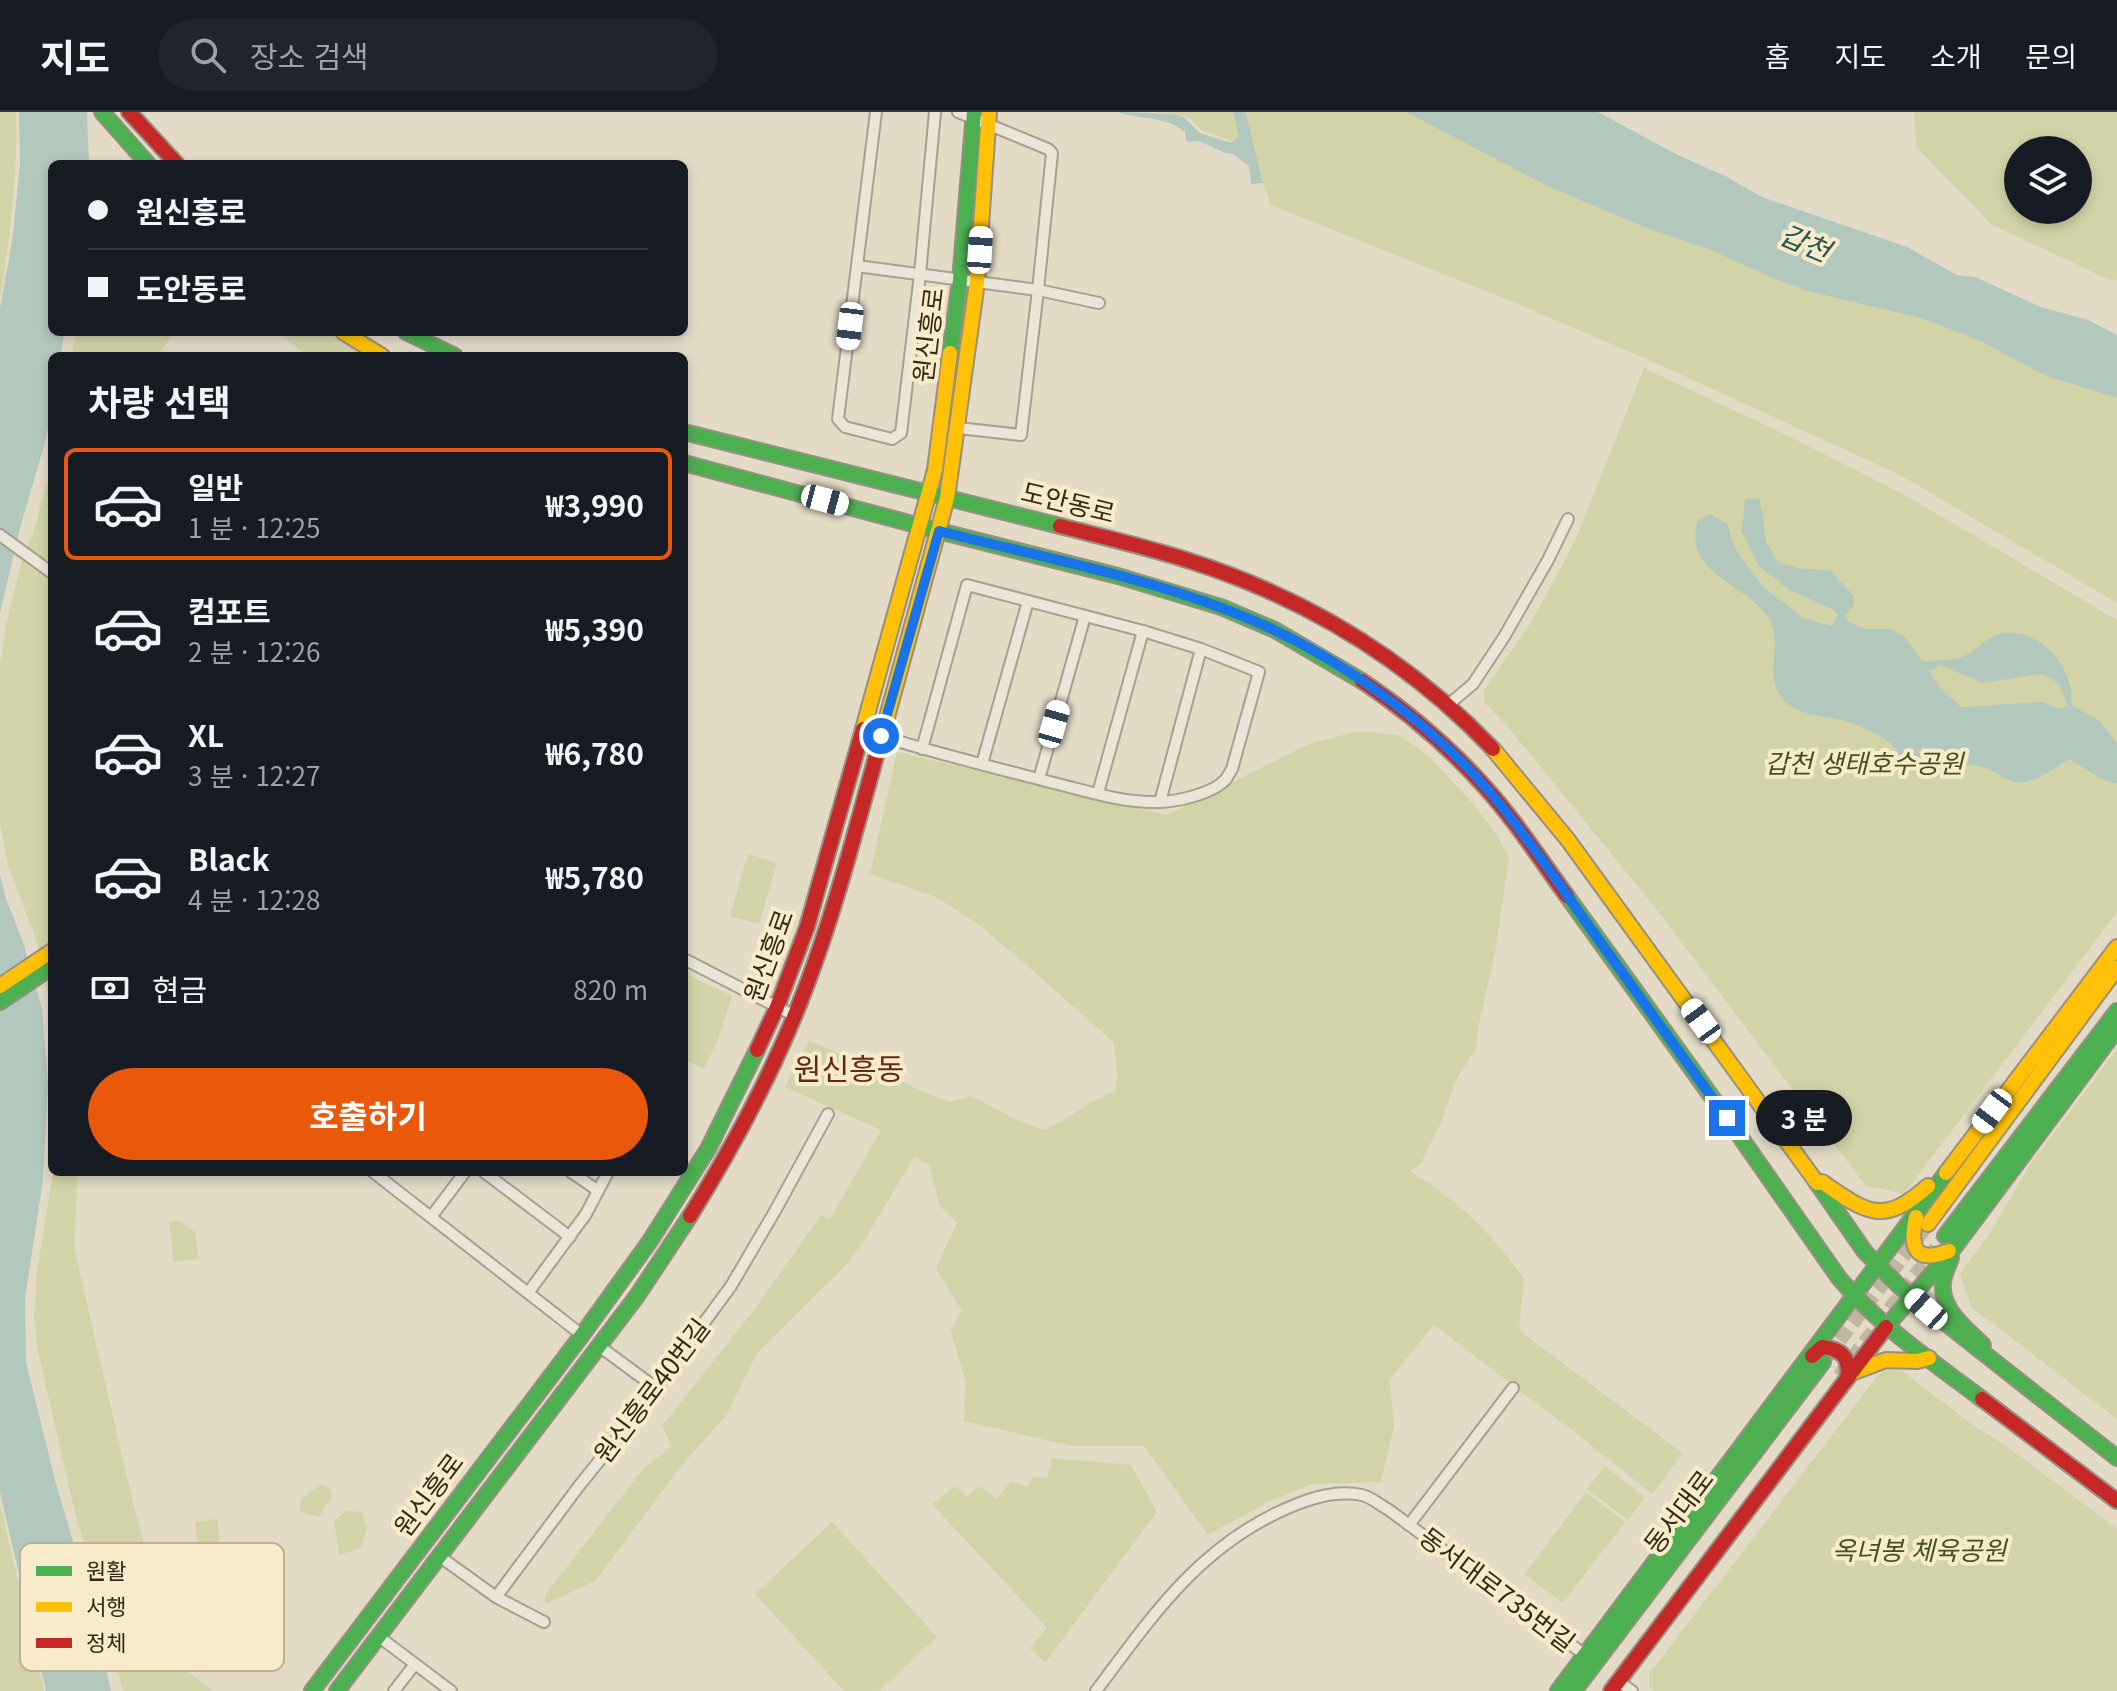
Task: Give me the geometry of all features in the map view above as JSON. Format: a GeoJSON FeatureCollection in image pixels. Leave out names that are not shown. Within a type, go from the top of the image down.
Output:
{"type":"FeatureCollection","features":[{"type":"Feature","properties":{"kind":"street"},"geometry":{"type":"LineString","coordinates":[[102,112],[144,160]]}},
{"type":"Feature","properties":{"kind":"street"},"geometry":{"type":"LineString","coordinates":[[129,112],[173,160]]}},
{"type":"Feature","properties":{"kind":"street"},"geometry":{"type":"LineString","coordinates":[[876,112],[838,419],[845,427],[892,439],[901,433],[935,112]]}},
{"type":"Feature","properties":{"kind":"street"},"geometry":{"type":"LineString","coordinates":[[958,112],[989,118],[1052,153],[1021,435],[958,428]]}},
{"type":"Feature","properties":{"kind":"street","name":"원신흥로"},"geometry":{"type":"LineString","coordinates":[[312,1691],[650,1241],[708,1149],[777,1007],[807,927],[929,494],[942,421],[960,280],[974,115]]}},
{"type":"Feature","properties":{"kind":"street","name":"원신흥로"},"geometry":{"type":"LineString","coordinates":[[337,1691],[663,1258],[719,1167],[795,1016],[834,901],[947,498],[977,282],[989,118]]}},
{"type":"Feature","properties":{"kind":"street"},"geometry":{"type":"LineString","coordinates":[[857,266],[1038,290],[1099,303]]}},
{"type":"Feature","properties":{"kind":"street"},"geometry":{"type":"LineString","coordinates":[[350,336],[376,352]]}},
{"type":"Feature","properties":{"kind":"street"},"geometry":{"type":"LineString","coordinates":[[414,336],[447,352]]}},
{"type":"Feature","properties":{"kind":"street","name":"도안동로"},"geometry":{"type":"LineString","coordinates":[[688,433],[1155,550],[1213,568],[1303,606],[1355,636],[1417,678],[1510,767],[1557,827],[1814,1177],[1864,1251],[1912,1297],[2014,1378]]}},
{"type":"Feature","properties":{"kind":"street"},"geometry":{"type":"LineString","coordinates":[[688,464],[1118,576],[1221,607],[1275,630],[1316,653],[1364,682],[1415,719],[1486,788],[1526,839],[1854,1296],[1929,1358],[2117,1501]]}},
{"type":"Feature","properties":{"kind":"street"},"geometry":{"type":"LineString","coordinates":[[1448,705],[1473,684],[1504,637],[1568,519]]}},
{"type":"Feature","properties":{"kind":"street"},"geometry":{"type":"LineString","coordinates":[[0,535],[48,570]]}},
{"type":"Feature","properties":{"kind":"street"},"geometry":{"type":"LineString","coordinates":[[881,736],[922,749],[1039,779],[1135,801],[1182,800],[1225,781],[1232,769],[1259,672],[1143,631],[967,585],[922,749]]}},
{"type":"Feature","properties":{"kind":"street"},"geometry":{"type":"LineString","coordinates":[[982,764],[1028,601]]}},
{"type":"Feature","properties":{"kind":"street"},"geometry":{"type":"LineString","coordinates":[[1039,779],[1085,616]]}},
{"type":"Feature","properties":{"kind":"street"},"geometry":{"type":"LineString","coordinates":[[1098,793],[1143,631]]}},
{"type":"Feature","properties":{"kind":"street"},"geometry":{"type":"LineString","coordinates":[[1160,802],[1201,649]]}},
{"type":"Feature","properties":{"kind":"street"},"geometry":{"type":"LineString","coordinates":[[1558,1691],[2117,947]]}},
{"type":"Feature","properties":{"kind":"street"},"geometry":{"type":"LineString","coordinates":[[0,986],[48,954]]}},
{"type":"Feature","properties":{"kind":"street"},"geometry":{"type":"LineString","coordinates":[[688,961],[795,1016]]}},
{"type":"Feature","properties":{"kind":"street"},"geometry":{"type":"LineString","coordinates":[[1928,1224],[2117,968]]}},
{"type":"Feature","properties":{"kind":"street"},"geometry":{"type":"LineString","coordinates":[[0,1002],[48,970]]}},
{"type":"Feature","properties":{"kind":"street"},"geometry":{"type":"LineString","coordinates":[[1632,1691],[1615,1686],[1844,1379],[1912,1297],[2117,1011]]}},
{"type":"Feature","properties":{"kind":"street"},"geometry":{"type":"LineString","coordinates":[[1918,1211],[1911,1234],[1916,1250],[1934,1259],[2117,1029]]}},
{"type":"Feature","properties":{"kind":"street","name":"원신흥로40번길"},"geometry":{"type":"LineString","coordinates":[[496,1597],[731,1286],[828,1114]]}},
{"type":"Feature","properties":{"kind":"street"},"geometry":{"type":"LineString","coordinates":[[1814,1177],[1865,1210],[1880,1213],[1906,1205],[1957,1158]]}},
{"type":"Feature","properties":{"kind":"street"},"geometry":{"type":"LineString","coordinates":[[378,1176],[582,1335]]}},
{"type":"Feature","properties":{"kind":"street"},"geometry":{"type":"LineString","coordinates":[[431,1217],[462,1176]]}},
{"type":"Feature","properties":{"kind":"street"},"geometry":{"type":"LineString","coordinates":[[489,1176],[570,1237]]}},
{"type":"Feature","properties":{"kind":"street"},"geometry":{"type":"LineString","coordinates":[[577,1176],[597,1190]]}},
{"type":"Feature","properties":{"kind":"street"},"geometry":{"type":"LineString","coordinates":[[528,1293],[586,1214],[606,1176]]}},
{"type":"Feature","properties":{"kind":"street"},"geometry":{"type":"LineString","coordinates":[[1949,1243],[1943,1292],[1952,1312],[2014,1378],[2117,1458]]}},
{"type":"Feature","properties":{"kind":"street"},"geometry":{"type":"LineString","coordinates":[[599,1346],[656,1388]]}},
{"type":"Feature","properties":{"kind":"street"},"geometry":{"type":"LineString","coordinates":[[1803,1363],[1822,1347],[1834,1348],[1843,1354],[1849,1365],[1847,1378],[1844,1379]]}},
{"type":"Feature","properties":{"kind":"street"},"geometry":{"type":"LineString","coordinates":[[1844,1379],[1878,1361],[1893,1358],[1917,1362],[1929,1358]]}},
{"type":"Feature","properties":{"kind":"street","name":"동서대로"},"geometry":{"type":"LineString","coordinates":[[1574,1691],[1823,1362]]}},
{"type":"Feature","properties":{"kind":"street","name":"동서대로"},"geometry":{"type":"LineString","coordinates":[[1601,1691],[1844,1379]]}},
{"type":"Feature","properties":{"kind":"street","name":"동서대로735번길"},"geometry":{"type":"LineString","coordinates":[[1409,1525],[1513,1388]]}},
{"type":"Feature","properties":{"kind":"street","name":"동서대로735번길"},"geometry":{"type":"LineString","coordinates":[[1096,1691],[1152,1617],[1209,1556],[1259,1521],[1297,1503],[1338,1492],[1365,1496],[1409,1525],[1585,1655]]}},
{"type":"Feature","properties":{"kind":"street"},"geometry":{"type":"LineString","coordinates":[[439,1556],[496,1597],[544,1622]]}},
{"type":"Feature","properties":{"kind":"street"},"geometry":{"type":"LineString","coordinates":[[378,1636],[451,1691]]}},
{"type":"Feature","properties":{"kind":"street"},"geometry":{"type":"LineString","coordinates":[[394,1691],[415,1664]]}},
{"type":"Feature","properties":{"kind":"green space"},"geometry":{"type":"Polygon","coordinates":[[[0,112],[16,112],[16,159],[0,298],[0,112]]]}},
{"type":"Feature","properties":{"kind":"green space"},"geometry":{"type":"Polygon","coordinates":[[[1163,112],[1233,112],[1240,137],[1235,142],[1203,131],[1188,117],[1163,112]]]}},
{"type":"Feature","properties":{"kind":"green space"},"geometry":{"type":"Polygon","coordinates":[[[1246,112],[1406,112],[1549,187],[1649,229],[1711,250],[1811,292],[1920,318],[1976,339],[2046,376],[2117,398],[2117,603],[1900,475],[1658,364],[1271,205],[1246,112]]]}},
{"type":"Feature","properties":{"kind":"green space"},"geometry":{"type":"Polygon","coordinates":[[[1914,112],[2117,112],[2117,279],[2112,281],[1992,225],[1916,147],[1914,112]]]}},
{"type":"Feature","properties":{"kind":"green space"},"geometry":{"type":"Polygon","coordinates":[[[75,336],[172,336],[160,352],[73,352],[75,336]]]}},
{"type":"Feature","properties":{"kind":"green space"},"geometry":{"type":"Polygon","coordinates":[[[283,336],[338,336],[364,352],[302,352],[283,336]]]}},
{"type":"Feature","properties":{"kind":"green space","name":"갑천 생태호수공원"},"geometry":{"type":"Polygon","coordinates":[[[1644,368],[1797,440],[1912,499],[2117,620],[2117,912],[1904,1194],[1865,1185],[1653,905],[1485,703],[1484,690],[1528,627],[1579,532],[1644,368]]]}},
{"type":"Feature","properties":{"kind":"green space"},"geometry":{"type":"Polygon","coordinates":[[[48,481],[48,991],[35,937],[8,865],[0,823],[0,663],[20,567],[48,481]]]}},
{"type":"Feature","properties":{"kind":"green space"},"geometry":{"type":"Polygon","coordinates":[[[1358,731],[1398,735],[1429,756],[1474,805],[1509,857],[1495,953],[1476,1048],[1455,1082],[1441,1123],[1420,1165],[1410,1171],[1473,1219],[1524,1279],[1519,1330],[1683,1453],[1652,1494],[1434,1325],[1390,1379],[1394,1426],[1381,1482],[1312,1484],[1268,1502],[1208,1535],[1144,1446],[1072,1446],[964,1421],[966,1382],[950,1330],[962,1311],[936,1268],[957,1223],[939,1205],[929,1165],[914,1157],[846,1265],[757,1353],[727,1414],[677,1471],[595,1581],[545,1604],[545,1595],[643,1469],[672,1446],[662,1426],[757,1306],[821,1215],[830,1219],[881,1130],[785,1087],[809,1040],[926,1093],[950,1102],[971,1096],[1044,1130],[1115,1091],[1118,1076],[1113,1042],[1032,970],[979,925],[936,897],[870,874],[897,752],[1167,815],[1309,744],[1358,731]]]}},
{"type":"Feature","properties":{"kind":"green space"},"geometry":{"type":"Polygon","coordinates":[[[748,854],[777,863],[759,924],[730,916],[748,854]]]}},
{"type":"Feature","properties":{"kind":"green space"},"geometry":{"type":"Polygon","coordinates":[[[688,971],[694,978],[732,996],[704,1069],[688,1061],[688,971]]]}},
{"type":"Feature","properties":{"kind":"green space"},"geometry":{"type":"Polygon","coordinates":[[[2117,1049],[2117,1419],[1971,1307],[1960,1274],[1989,1234],[2031,1163],[2117,1049]]]}},
{"type":"Feature","properties":{"kind":"green space"},"geometry":{"type":"Polygon","coordinates":[[[52,1176],[78,1176],[74,1247],[144,1543],[83,1543],[38,1351],[34,1318],[37,1273],[52,1176]]]}},
{"type":"Feature","properties":{"kind":"green space"},"geometry":{"type":"Polygon","coordinates":[[[180,1221],[195,1232],[199,1259],[174,1262],[169,1222],[180,1221]]]}},
{"type":"Feature","properties":{"kind":"green space","name":"옥녀봉 체육공원"},"geometry":{"type":"Polygon","coordinates":[[[1895,1368],[2117,1529],[2117,1691],[1655,1691],[1649,1687],[1649,1674],[1878,1375],[1895,1368]]]}},
{"type":"Feature","properties":{"kind":"green space"},"geometry":{"type":"Polygon","coordinates":[[[1052,1458],[1131,1465],[1157,1512],[1045,1663],[1030,1648],[1047,1628],[932,1504],[955,1486],[967,1497],[979,1486],[996,1499],[1011,1481],[1028,1487],[1033,1477],[1047,1478],[1052,1458]]]}},
{"type":"Feature","properties":{"kind":"green space"},"geometry":{"type":"Polygon","coordinates":[[[1605,1466],[1645,1497],[1628,1520],[1587,1489],[1605,1466]]]}},
{"type":"Feature","properties":{"kind":"green space"},"geometry":{"type":"Polygon","coordinates":[[[321,1485],[330,1488],[332,1496],[319,1517],[299,1511],[301,1499],[321,1485]]]}},
{"type":"Feature","properties":{"kind":"green space"},"geometry":{"type":"Polygon","coordinates":[[[1586,1492],[1625,1522],[1563,1603],[1525,1574],[1586,1492]]]}},
{"type":"Feature","properties":{"kind":"green space"},"geometry":{"type":"Polygon","coordinates":[[[0,1504],[20,1589],[20,1671],[39,1671],[44,1691],[0,1691],[0,1504]]]}},
{"type":"Feature","properties":{"kind":"green space"},"geometry":{"type":"Polygon","coordinates":[[[346,1511],[362,1512],[367,1528],[361,1548],[339,1555],[334,1521],[346,1511]]]}},
{"type":"Feature","properties":{"kind":"green space"},"geometry":{"type":"Polygon","coordinates":[[[217,1519],[220,1543],[197,1543],[195,1522],[217,1519]]]}},
{"type":"Feature","properties":{"kind":"green space"},"geometry":{"type":"Polygon","coordinates":[[[832,1522],[937,1637],[879,1691],[844,1691],[755,1594],[832,1522]]]}},
{"type":"Feature","properties":{"kind":"green space"},"geometry":{"type":"Polygon","coordinates":[[[118,1671],[186,1671],[213,1691],[123,1691],[118,1671]]]}},
{"type":"Feature","properties":{"kind":"water"},"geometry":{"type":"Polygon","coordinates":[[[19,112],[87,112],[89,160],[48,160],[48,336],[64,336],[61,352],[48,352],[46,439],[0,613],[0,308],[12,242],[20,164],[19,112]]]}},
{"type":"Feature","properties":{"kind":"water"},"geometry":{"type":"Polygon","coordinates":[[[1118,112],[1174,114],[1185,118],[1200,133],[1231,143],[1239,136],[1233,112],[1246,112],[1263,183],[1251,184],[1249,166],[1233,154],[1199,141],[1189,142],[1185,132],[1170,123],[1118,112]]]}},
{"type":"Feature","properties":{"kind":"water","name":"갑천"},"geometry":{"type":"Polygon","coordinates":[[[1406,112],[1598,112],[1762,197],[1907,247],[1957,275],[1975,277],[2041,307],[2088,320],[2117,335],[2117,398],[2046,376],[1976,339],[1920,318],[1811,292],[1711,250],[1649,229],[1549,187],[1406,112]]]}},
{"type":"Feature","properties":{"kind":"water"},"geometry":{"type":"Polygon","coordinates":[[[1759,498],[1766,542],[1779,563],[1803,569],[1830,570],[1854,596],[1854,605],[1846,615],[1847,621],[1865,629],[1889,629],[1904,636],[1922,661],[1960,658],[2002,633],[2025,635],[2046,647],[2067,675],[2072,705],[2100,721],[2117,743],[2117,783],[2100,778],[2069,759],[2043,775],[2021,783],[1983,767],[1969,765],[1935,778],[1922,778],[1911,771],[1891,744],[1880,736],[1849,722],[1793,708],[1784,701],[1775,683],[1774,636],[1767,616],[1745,594],[1707,565],[1695,538],[1698,520],[1710,514],[1727,524],[1735,548],[1749,569],[1765,588],[1803,618],[1831,626],[1838,615],[1834,610],[1789,590],[1759,566],[1742,532],[1745,499],[1759,498]],[[1940,665],[1930,672],[1940,688],[1961,707],[2043,702],[2061,709],[2068,706],[2060,686],[2041,674],[1983,683],[1940,665]]]}},
{"type":"Feature","properties":{"kind":"water"},"geometry":{"type":"Polygon","coordinates":[[[0,874],[42,1008],[48,1085],[43,1180],[25,1299],[26,1362],[73,1543],[20,1543],[20,1579],[0,1492],[0,874]]]}},
{"type":"Feature","properties":{"kind":"water"},"geometry":{"type":"Polygon","coordinates":[[[41,1671],[107,1671],[111,1691],[46,1691],[41,1671]]]}},
{"type":"Feature","properties":{"kind":"tunnel"},"geometry":{"type":"LineString","coordinates":[[1827,1357],[1928,1224]]}},
{"type":"Feature","properties":{"kind":"tunnel"},"geometry":{"type":"LineString","coordinates":[[1839,1376],[1945,1236]]}},
{"type":"Feature","properties":{"kind":"traffic: fast"},"geometry":{"type":"LineString","coordinates":[[102,112],[144,160]]}},
{"type":"Feature","properties":{"kind":"traffic: fast"},"geometry":{"type":"LineString","coordinates":[[950,353],[960,280],[974,112]]}},
{"type":"Feature","properties":{"kind":"traffic: fast"},"geometry":{"type":"LineString","coordinates":[[414,336],[447,352]]}},
{"type":"Feature","properties":{"kind":"traffic: fast"},"geometry":{"type":"LineString","coordinates":[[688,433],[1060,526]]}},
{"type":"Feature","properties":{"kind":"traffic: fast"},"geometry":{"type":"LineString","coordinates":[[688,464],[1118,576],[1221,607],[1275,630],[1362,681]]}},
{"type":"Feature","properties":{"kind":"traffic: fast"},"geometry":{"type":"LineString","coordinates":[[1567,896],[1839,1278],[1889,1328],[1982,1399]]}},
{"type":"Feature","properties":{"kind":"traffic: fast"},"geometry":{"type":"LineString","coordinates":[[0,1002],[48,970]]}},
{"type":"Feature","properties":{"kind":"traffic: fast"},"geometry":{"type":"LineString","coordinates":[[1945,1236],[2117,1011]]}},
{"type":"Feature","properties":{"kind":"traffic: fast"},"geometry":{"type":"LineString","coordinates":[[1886,1327],[1953,1249],[2117,1029]]}},
{"type":"Feature","properties":{"kind":"traffic: fast"},"geometry":{"type":"LineString","coordinates":[[312,1691],[650,1241],[708,1149],[757,1050]]}},
{"type":"Feature","properties":{"kind":"traffic: fast"},"geometry":{"type":"LineString","coordinates":[[1558,1691],[1946,1173]]}},
{"type":"Feature","properties":{"kind":"traffic: fast"},"geometry":{"type":"LineString","coordinates":[[1817,1183],[1865,1252],[1901,1288],[2117,1458]]}},
{"type":"Feature","properties":{"kind":"traffic: fast"},"geometry":{"type":"LineString","coordinates":[[337,1691],[637,1296],[690,1216]]}},
{"type":"Feature","properties":{"kind":"traffic: fast"},"geometry":{"type":"LineString","coordinates":[[1951,1258],[1943,1282],[1946,1301],[1956,1318],[1983,1345]]}},
{"type":"Feature","properties":{"kind":"traffic: fast"},"geometry":{"type":"LineString","coordinates":[[1574,1691],[1823,1362]]}},
{"type":"Feature","properties":{"kind":"traffic: slow"},"geometry":{"type":"LineString","coordinates":[[884,728],[947,498],[977,282],[989,112]]}},
{"type":"Feature","properties":{"kind":"traffic: slow"},"geometry":{"type":"LineString","coordinates":[[350,336],[376,352]]}},
{"type":"Feature","properties":{"kind":"traffic: slow"},"geometry":{"type":"LineString","coordinates":[[863,729],[935,470],[950,353]]}},
{"type":"Feature","properties":{"kind":"traffic: slow"},"geometry":{"type":"LineString","coordinates":[[1493,749],[1568,840],[1817,1183]]}},
{"type":"Feature","properties":{"kind":"traffic: slow"},"geometry":{"type":"LineString","coordinates":[[1946,1173],[2117,947]]}},
{"type":"Feature","properties":{"kind":"traffic: slow"},"geometry":{"type":"LineString","coordinates":[[0,986],[48,954]]}},
{"type":"Feature","properties":{"kind":"traffic: slow"},"geometry":{"type":"LineString","coordinates":[[1928,1224],[2117,968]]}},
{"type":"Feature","properties":{"kind":"traffic: slow"},"geometry":{"type":"LineString","coordinates":[[1822,1182],[1851,1201],[1875,1211],[1899,1207],[1928,1186]]}},
{"type":"Feature","properties":{"kind":"traffic: slow"},"geometry":{"type":"LineString","coordinates":[[1916,1217],[1913,1237],[1917,1250],[1929,1256],[1949,1251]]}},
{"type":"Feature","properties":{"kind":"traffic: slow"},"geometry":{"type":"LineString","coordinates":[[1854,1372],[1886,1360],[1917,1361],[1929,1358]]}},
{"type":"Feature","properties":{"kind":"traffic: jam"},"geometry":{"type":"LineString","coordinates":[[129,112],[173,160]]}},
{"type":"Feature","properties":{"kind":"traffic: jam"},"geometry":{"type":"LineString","coordinates":[[1060,526],[1190,561],[1233,576],[1315,614],[1354,636],[1427,688],[1493,749]]}},
{"type":"Feature","properties":{"kind":"traffic: jam"},"geometry":{"type":"LineString","coordinates":[[1362,681],[1395,704],[1470,771],[1506,812],[1567,896]]}},
{"type":"Feature","properties":{"kind":"traffic: jam"},"geometry":{"type":"LineString","coordinates":[[690,1216],[752,1107],[804,992],[837,894],[884,728]]}},
{"type":"Feature","properties":{"kind":"traffic: jam"},"geometry":{"type":"LineString","coordinates":[[757,1050],[807,927],[863,729]]}},
{"type":"Feature","properties":{"kind":"traffic: jam"},"geometry":{"type":"LineString","coordinates":[[1611,1691],[1886,1327]]}},
{"type":"Feature","properties":{"kind":"traffic: jam"},"geometry":{"type":"LineString","coordinates":[[1812,1356],[1822,1347],[1840,1352],[1848,1365],[1847,1379]]}},
{"type":"Feature","properties":{"kind":"traffic: jam"},"geometry":{"type":"LineString","coordinates":[[1982,1399],[2117,1501]]}},
{"type":"Feature","properties":{"kind":"district","name":"원신흥동"},"geometry":{"type":"Point","coordinates":[849,1070]}},
{"type":"Feature","properties":{"kind":"route"},"geometry":{"type":"LineString","coordinates":[[881,736],[939,531],[1118,576],[1221,607],[1258,622],[1364,682],[1415,719],[1486,788],[1727,1118]]}}]}
